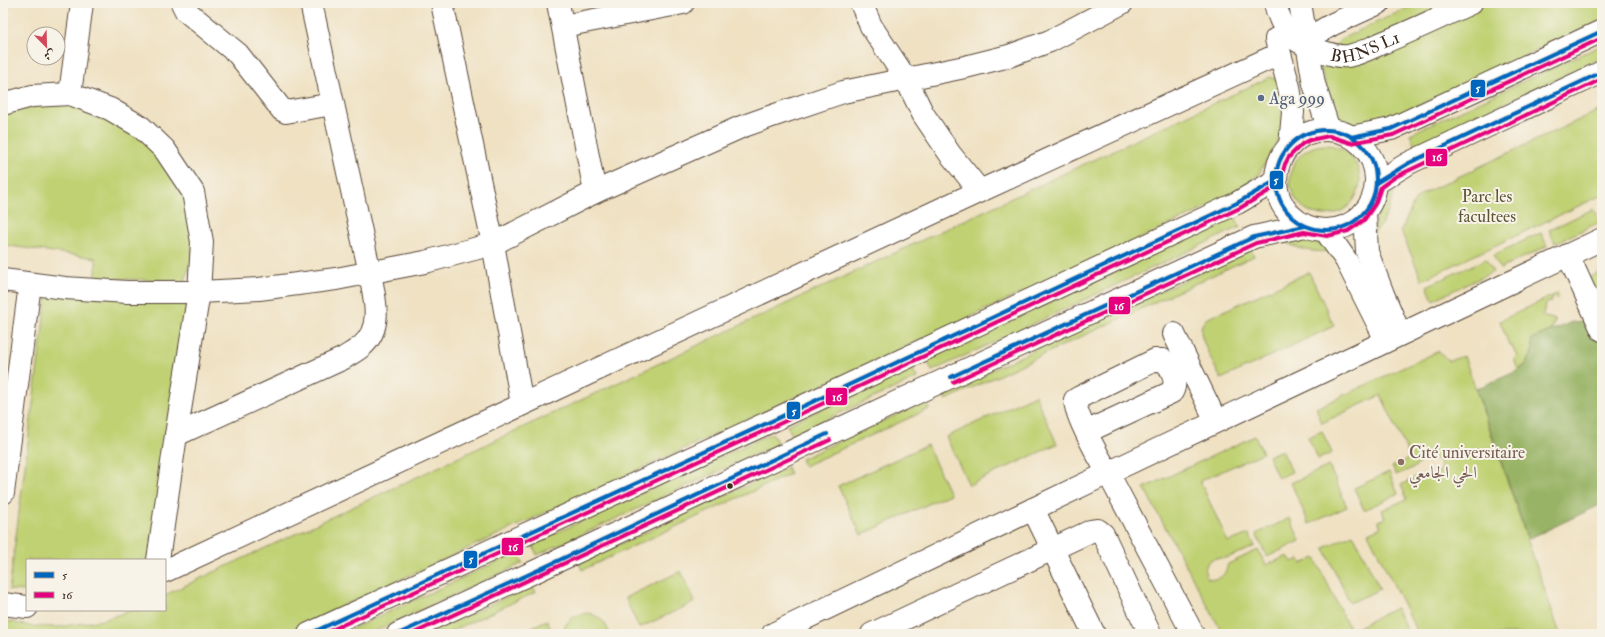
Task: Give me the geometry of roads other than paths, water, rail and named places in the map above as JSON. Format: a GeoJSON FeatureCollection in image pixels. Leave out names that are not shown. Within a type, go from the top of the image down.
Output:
{"type":"FeatureCollection","features":[{"type":"Feature","properties":{"kind":"street"},"geometry":{"type":"LineString","coordinates":[[70,94],[82,3]]}},
{"type":"Feature","properties":{"kind":"street"},"geometry":{"type":"LineString","coordinates":[[182,3],[186,11],[238,54],[282,110],[286,112],[333,104]]}},
{"type":"Feature","properties":{"kind":"street"},"geometry":{"type":"LineString","coordinates":[[176,435],[344,358],[363,345],[373,331],[377,316],[370,273],[311,3]]}},
{"type":"Feature","properties":{"kind":"street"},"geometry":{"type":"LineString","coordinates":[[442,3],[493,244],[522,404]]}},
{"type":"Feature","properties":{"kind":"street"},"geometry":{"type":"LineString","coordinates":[[558,3],[595,192]]}},
{"type":"Feature","properties":{"kind":"street"},"geometry":{"type":"LineString","coordinates":[[563,26],[683,3]]}},
{"type":"Feature","properties":{"kind":"street"},"geometry":{"type":"LineString","coordinates":[[861,3],[871,26],[906,79],[923,114],[950,154],[980,191]]}},
{"type":"Feature","properties":{"kind":"street"},"geometry":{"type":"LineString","coordinates":[[3,280],[65,288],[126,292],[199,292],[259,289],[336,279],[425,262],[493,244],[595,192],[741,127],[843,92],[965,67],[1022,51],[1050,41],[1122,3]]}},
{"type":"Feature","properties":{"kind":"street"},"geometry":{"type":"LineString","coordinates":[[1266,3],[1289,87],[1293,112],[1290,146]]}},
{"type":"Feature","properties":{"kind":"street","name":"BHNS L1"},"geometry":{"type":"LineString","coordinates":[[1275,3],[1280,18],[1291,36],[1344,52],[1360,50],[1460,3]]}},
{"type":"Feature","properties":{"kind":"street","name":"BHNS L1"},"geometry":{"type":"LineString","coordinates":[[1283,3],[1286,19],[1308,42],[1337,56],[1347,56],[1403,35],[1471,3]]}},
{"type":"Feature","properties":{"kind":"street"},"geometry":{"type":"LineString","coordinates":[[1300,3],[1308,42],[1314,84],[1329,130]]}},
{"type":"Feature","properties":{"kind":"street"},"geometry":{"type":"LineString","coordinates":[[1308,42],[1333,24],[1379,3]]}},
{"type":"Feature","properties":{"kind":"street"},"geometry":{"type":"LineString","coordinates":[[1351,137],[1391,129],[1602,31]]}},
{"type":"Feature","properties":{"kind":"street"},"geometry":{"type":"LineString","coordinates":[[166,571],[980,191],[1280,54]]}},
{"type":"Feature","properties":{"kind":"street"},"geometry":{"type":"LineString","coordinates":[[1376,183],[1409,163],[1602,72]]}},
{"type":"Feature","properties":{"kind":"street"},"geometry":{"type":"LineString","coordinates":[[3,104],[32,96],[70,94],[110,109],[141,127],[165,150],[193,192],[202,242],[199,292],[158,559]]}},
{"type":"Feature","properties":{"kind":"street"},"geometry":{"type":"LineString","coordinates":[[398,634],[1254,237],[1315,228],[1336,229],[1347,225],[1357,219],[1365,211],[1370,202],[1376,183],[1370,156],[1362,145],[1351,137],[1340,132],[1329,130],[1308,134],[1298,139],[1290,146],[1279,162],[1276,181],[1277,192],[1281,203],[1295,220],[1315,228],[1346,260],[1393,337]]}},
{"type":"Feature","properties":{"kind":"street"},"geometry":{"type":"LineString","coordinates":[[309,634],[914,355],[1237,203],[1276,181]]}},
{"type":"Feature","properties":{"kind":"street"},"geometry":{"type":"LineString","coordinates":[[1365,211],[1367,252],[1383,294],[1393,337]]}},
{"type":"Feature","properties":{"kind":"street"},"geometry":{"type":"LineString","coordinates":[[773,634],[810,626],[1033,509],[1108,472],[1602,239]]}},
{"type":"Feature","properties":{"kind":"street"},"geometry":{"type":"LineString","coordinates":[[1568,255],[1602,330]]}},
{"type":"Feature","properties":{"kind":"street"},"geometry":{"type":"LineString","coordinates":[[3,493],[5,464],[30,284]]}},
{"type":"Feature","properties":{"kind":"street"},"geometry":{"type":"LineString","coordinates":[[1174,334],[1216,421]]}},
{"type":"Feature","properties":{"kind":"street"},"geometry":{"type":"LineString","coordinates":[[1086,432],[1193,634]]}},
{"type":"Feature","properties":{"kind":"street"},"geometry":{"type":"LineString","coordinates":[[1033,509],[1094,634]]}},
{"type":"Feature","properties":{"kind":"street"},"geometry":{"type":"LineString","coordinates":[[872,634],[1091,531],[1098,530],[1104,534],[1150,634]]}},
{"type":"Feature","properties":{"kind":"street"},"geometry":{"type":"LineString","coordinates":[[3,604],[26,607]]}},
{"type":"Feature","properties":{"kind":"place","name":"Aga 999"},"geometry":{"type":"Point","coordinates":[1261,98]}},
{"type":"Feature","properties":{"kind":"place","name":"Cité universitaire الحي الجامعي"},"geometry":{"type":"Point","coordinates":[1401,462]}},
{"type":"Feature","properties":{"kind":"park label","name":"Parc les facultees"},"geometry":{"type":"Point","coordinates":[1487,206]}}]}
